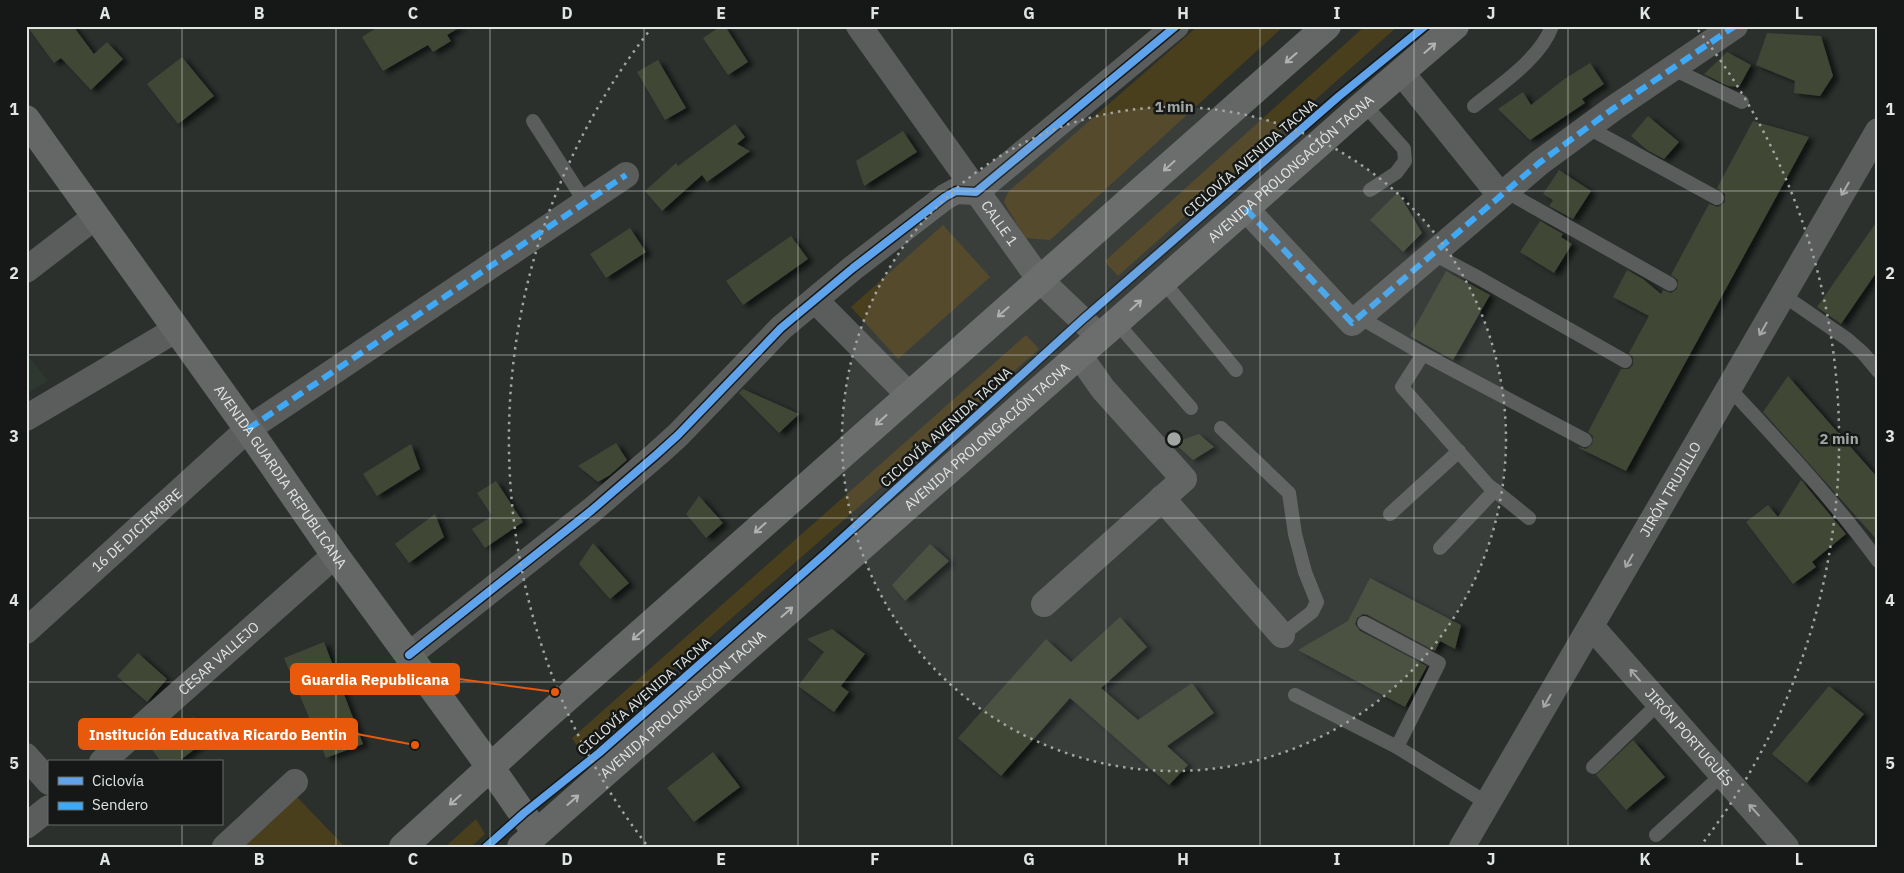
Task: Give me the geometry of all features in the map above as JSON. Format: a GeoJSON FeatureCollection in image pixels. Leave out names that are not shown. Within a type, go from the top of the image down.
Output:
{"type":"FeatureCollection","features":[{"type":"Feature","properties":{"kind":"main road"},"geometry":{"type":"LineString","coordinates":[[403,847],[540,721],[1327,26]]}},
{"type":"Feature","properties":{"kind":"main road","name":"AVENIDA PROLONGACIÓN TACNA"},"geometry":{"type":"LineString","coordinates":[[528,840],[1163,280],[1455,26]]}},
{"type":"Feature","properties":{"kind":"main road","name":"AVENIDA GUARDIA REPUBLICANA"},"geometry":{"type":"LineString","coordinates":[[26,119],[336,555],[491,768],[528,840]]}},
{"type":"Feature","properties":{"kind":"street","name":"CALLE 1"},"geometry":{"type":"LineString","coordinates":[[859,26],[1040,280],[1108,330]]}},
{"type":"Feature","properties":{"kind":"street"},"geometry":{"type":"LineString","coordinates":[[409,655],[569,528],[664,448],[781,328],[853,268],[945,197],[956,191],[976,192],[1176,26]]}},
{"type":"Feature","properties":{"kind":"street"},"geometry":{"type":"LineString","coordinates":[[1246,208],[1352,323],[1502,193],[1587,127],[1735,26]]}},
{"type":"Feature","properties":{"kind":"street"},"geometry":{"type":"LineString","coordinates":[[1401,72],[1502,193]]}},
{"type":"Feature","properties":{"kind":"street","name":"JIRÓN TRUJILLO"},"geometry":{"type":"LineString","coordinates":[[1462,847],[1783,295],[1871,153],[1878,131]]}},
{"type":"Feature","properties":{"kind":"street","name":"16 DE DICIEMBRE"},"geometry":{"type":"LineString","coordinates":[[26,631],[248,429],[626,175]]}},
{"type":"Feature","properties":{"kind":"street"},"geometry":{"type":"LineString","coordinates":[[26,270],[96,216]]}},
{"type":"Feature","properties":{"kind":"street"},"geometry":{"type":"LineString","coordinates":[[815,300],[909,395]]}},
{"type":"Feature","properties":{"kind":"street"},"geometry":{"type":"LineString","coordinates":[[26,418],[177,329]]}},
{"type":"Feature","properties":{"kind":"street"},"geometry":{"type":"LineString","coordinates":[[1044,604],[1184,479],[1103,389],[1079,355]]}},
{"type":"Feature","properties":{"kind":"street"},"geometry":{"type":"LineString","coordinates":[[1162,498],[1282,635]]}},
{"type":"Feature","properties":{"kind":"street","name":"CESAR VALLEJO"},"geometry":{"type":"LineString","coordinates":[[104,760],[336,555]]}},
{"type":"Feature","properties":{"kind":"street","name":"JIRÓN PORTUGUÉS"},"geometry":{"type":"LineString","coordinates":[[1591,626],[1786,847]]}},
{"type":"Feature","properties":{"kind":"street"},"geometry":{"type":"LineString","coordinates":[[26,756],[48,781]]}},
{"type":"Feature","properties":{"kind":"street"},"geometry":{"type":"LineString","coordinates":[[225,847],[295,782]]}},
{"type":"Feature","properties":{"kind":"street"},"geometry":{"type":"LineString","coordinates":[[26,826],[48,809]]}},
{"type":"Feature","properties":{"kind":"lane"},"geometry":{"type":"LineString","coordinates":[[1474,106],[1535,55],[1552,26]]}},
{"type":"Feature","properties":{"kind":"lane"},"geometry":{"type":"LineString","coordinates":[[1671,68],[1742,102]]}},
{"type":"Feature","properties":{"kind":"lane"},"geometry":{"type":"LineString","coordinates":[[1364,104],[1404,149],[1405,161],[1396,173],[1370,190]]}},
{"type":"Feature","properties":{"kind":"lane"},"geometry":{"type":"LineString","coordinates":[[534,120],[585,202]]}},
{"type":"Feature","properties":{"kind":"lane"},"geometry":{"type":"LineString","coordinates":[[1587,127],[1717,198]]}},
{"type":"Feature","properties":{"kind":"lane"},"geometry":{"type":"LineString","coordinates":[[1502,193],[1670,284]]}},
{"type":"Feature","properties":{"kind":"lane"},"geometry":{"type":"LineString","coordinates":[[1432,254],[1479,278],[1625,361]]}},
{"type":"Feature","properties":{"kind":"lane"},"geometry":{"type":"LineString","coordinates":[[1163,280],[1236,370]]}},
{"type":"Feature","properties":{"kind":"lane"},"geometry":{"type":"LineString","coordinates":[[1783,295],[1847,339],[1864,353],[1878,371]]}},
{"type":"Feature","properties":{"kind":"lane"},"geometry":{"type":"LineString","coordinates":[[1359,317],[1423,354],[1585,440]]}},
{"type":"Feature","properties":{"kind":"lane"},"geometry":{"type":"LineString","coordinates":[[1108,330],[1191,408]]}},
{"type":"Feature","properties":{"kind":"lane"},"geometry":{"type":"LineString","coordinates":[[1423,354],[1402,387],[1488,485],[1529,518]]}},
{"type":"Feature","properties":{"kind":"lane"},"geometry":{"type":"LineString","coordinates":[[1729,388],[1852,525],[1878,561]]}},
{"type":"Feature","properties":{"kind":"lane"},"geometry":{"type":"LineString","coordinates":[[1221,428],[1289,494],[1295,534],[1304,572],[1317,602],[1312,612],[1282,635]]}},
{"type":"Feature","properties":{"kind":"lane"},"geometry":{"type":"LineString","coordinates":[[1390,514],[1459,451]]}},
{"type":"Feature","properties":{"kind":"lane"},"geometry":{"type":"LineString","coordinates":[[1440,548],[1495,490]]}},
{"type":"Feature","properties":{"kind":"lane"},"geometry":{"type":"LineString","coordinates":[[1364,623],[1439,663],[1396,747]]}},
{"type":"Feature","properties":{"kind":"lane"},"geometry":{"type":"LineString","coordinates":[[1295,695],[1396,747],[1487,803]]}},
{"type":"Feature","properties":{"kind":"lane"},"geometry":{"type":"LineString","coordinates":[[1593,767],[1659,703]]}},
{"type":"Feature","properties":{"kind":"lane"},"geometry":{"type":"LineString","coordinates":[[1656,835],[1722,774]]}},
{"type":"Feature","properties":{"kind":"shaded area"},"geometry":{"type":"Polygon","coordinates":[[[1198,26],[1284,26],[1050,240],[1025,238],[1004,202],[1008,192],[1198,26]]]}},
{"type":"Feature","properties":{"kind":"shaded area"},"geometry":{"type":"Polygon","coordinates":[[[1365,26],[1398,26],[1118,276],[1106,263],[1106,260],[1365,26]]]}},
{"type":"Feature","properties":{"kind":"shaded area"},"geometry":{"type":"Polygon","coordinates":[[[943,225],[990,277],[898,359],[851,307],[943,225]]]}},
{"type":"Feature","properties":{"kind":"shaded area"},"geometry":{"type":"Polygon","coordinates":[[[1026,335],[1039,349],[580,751],[572,738],[1026,335]]]}},
{"type":"Feature","properties":{"kind":"shaded area"},"geometry":{"type":"Polygon","coordinates":[[[26,353],[48,381],[26,394],[26,353]]]}},
{"type":"Feature","properties":{"kind":"shaded area"},"geometry":{"type":"Polygon","coordinates":[[[297,797],[345,847],[243,847],[297,797]]]}},
{"type":"Feature","properties":{"kind":"shaded area"},"geometry":{"type":"Polygon","coordinates":[[[476,819],[485,834],[471,847],[445,847],[476,819]]]}},
{"type":"Feature","properties":{"kind":"building"},"geometry":{"type":"Polygon","coordinates":[[[27,26],[73,26],[94,54],[107,42],[123,59],[91,90],[61,58],[54,63],[27,26]]]}},
{"type":"Feature","properties":{"kind":"building"},"geometry":{"type":"Polygon","coordinates":[[[380,26],[462,26],[447,35],[451,41],[433,52],[428,45],[383,71],[362,37],[380,26]]]}},
{"type":"Feature","properties":{"kind":"building"},"geometry":{"type":"Polygon","coordinates":[[[721,26],[725,26],[748,62],[728,75],[703,38],[721,26]]]}},
{"type":"Feature","properties":{"kind":"building"},"geometry":{"type":"Polygon","coordinates":[[[1767,33],[1821,36],[1833,76],[1820,96],[1794,93],[1795,81],[1756,65],[1767,33]]]}},
{"type":"Feature","properties":{"kind":"building"},"geometry":{"type":"Polygon","coordinates":[[[1727,52],[1751,65],[1739,87],[1728,86],[1704,74],[1727,52]]]}},
{"type":"Feature","properties":{"kind":"building"},"geometry":{"type":"Polygon","coordinates":[[[182,57],[214,96],[178,124],[147,84],[182,57]]]}},
{"type":"Feature","properties":{"kind":"building"},"geometry":{"type":"Polygon","coordinates":[[[658,60],[686,108],[665,120],[637,72],[658,60]]]}},
{"type":"Feature","properties":{"kind":"building"},"geometry":{"type":"Polygon","coordinates":[[[1590,63],[1604,84],[1582,99],[1585,103],[1530,140],[1498,109],[1523,92],[1531,105],[1563,80],[1590,63]]]}},
{"type":"Feature","properties":{"kind":"building"},"geometry":{"type":"Polygon","coordinates":[[[1648,116],[1679,142],[1664,159],[1647,150],[1631,136],[1648,116]]]}},
{"type":"Feature","properties":{"kind":"building"},"geometry":{"type":"Polygon","coordinates":[[[1753,121],[1809,137],[1626,471],[1579,448],[1586,449],[1592,444],[1593,436],[1588,432],[1621,369],[1629,369],[1633,365],[1633,357],[1629,353],[1649,316],[1613,297],[1627,270],[1643,279],[1661,294],[1663,290],[1671,293],[1677,289],[1678,280],[1671,275],[1709,204],[1718,207],[1725,202],[1725,194],[1717,188],[1753,121]]]}},
{"type":"Feature","properties":{"kind":"building"},"geometry":{"type":"Polygon","coordinates":[[[735,124],[745,137],[737,144],[750,151],[707,182],[702,175],[662,211],[645,191],[676,163],[678,166],[735,124]]]}},
{"type":"Feature","properties":{"kind":"building"},"geometry":{"type":"Polygon","coordinates":[[[903,131],[917,152],[864,186],[856,161],[903,131]]]}},
{"type":"Feature","properties":{"kind":"building"},"geometry":{"type":"Polygon","coordinates":[[[1559,170],[1591,191],[1573,219],[1549,206],[1553,200],[1543,194],[1559,170]]]}},
{"type":"Feature","properties":{"kind":"building"},"geometry":{"type":"Polygon","coordinates":[[[1398,192],[1422,233],[1403,252],[1370,220],[1398,192]]]}},
{"type":"Feature","properties":{"kind":"building"},"geometry":{"type":"Polygon","coordinates":[[[1878,220],[1878,270],[1841,324],[1817,307],[1878,220]]]}},
{"type":"Feature","properties":{"kind":"building"},"geometry":{"type":"Polygon","coordinates":[[[1540,221],[1563,234],[1561,237],[1572,244],[1554,273],[1520,252],[1540,221]]]}},
{"type":"Feature","properties":{"kind":"building"},"geometry":{"type":"Polygon","coordinates":[[[630,228],[646,252],[606,278],[590,254],[630,228]]]}},
{"type":"Feature","properties":{"kind":"building"},"geometry":{"type":"Polygon","coordinates":[[[791,236],[808,259],[743,305],[726,281],[791,236]]]}},
{"type":"Feature","properties":{"kind":"building"},"geometry":{"type":"Polygon","coordinates":[[[1446,271],[1490,295],[1453,360],[1410,336],[1446,271]]]}},
{"type":"Feature","properties":{"kind":"building"},"geometry":{"type":"Polygon","coordinates":[[[1788,376],[1878,478],[1878,541],[1763,412],[1788,376]]]}},
{"type":"Feature","properties":{"kind":"building"},"geometry":{"type":"Polygon","coordinates":[[[743,389],[799,414],[779,433],[739,393],[743,389]]]}},
{"type":"Feature","properties":{"kind":"building"},"geometry":{"type":"Polygon","coordinates":[[[1199,434],[1214,447],[1193,460],[1174,443],[1199,434]]]}},
{"type":"Feature","properties":{"kind":"building"},"geometry":{"type":"Polygon","coordinates":[[[616,443],[627,460],[610,475],[598,482],[578,466],[616,443]]]}},
{"type":"Feature","properties":{"kind":"building"},"geometry":{"type":"Polygon","coordinates":[[[411,444],[420,469],[377,496],[363,474],[411,444]]]}},
{"type":"Feature","properties":{"kind":"building"},"geometry":{"type":"Polygon","coordinates":[[[1801,480],[1846,534],[1812,562],[1816,567],[1793,584],[1746,522],[1768,505],[1778,517],[1801,480]]]}},
{"type":"Feature","properties":{"kind":"building"},"geometry":{"type":"Polygon","coordinates":[[[496,481],[523,522],[485,548],[472,529],[492,516],[477,493],[496,481]]]}},
{"type":"Feature","properties":{"kind":"building"},"geometry":{"type":"Polygon","coordinates":[[[699,496],[723,523],[706,538],[686,514],[699,496]]]}},
{"type":"Feature","properties":{"kind":"building"},"geometry":{"type":"Polygon","coordinates":[[[435,514],[444,537],[409,563],[395,544],[435,514]]]}},
{"type":"Feature","properties":{"kind":"building"},"geometry":{"type":"Polygon","coordinates":[[[593,543],[629,583],[610,599],[579,564],[593,543]]]}},
{"type":"Feature","properties":{"kind":"building"},"geometry":{"type":"Polygon","coordinates":[[[930,544],[949,561],[905,601],[892,585],[930,544]]]}},
{"type":"Feature","properties":{"kind":"building"},"geometry":{"type":"Polygon","coordinates":[[[1370,578],[1461,625],[1455,649],[1440,641],[1435,651],[1368,615],[1363,614],[1357,618],[1355,624],[1360,631],[1427,666],[1405,707],[1298,650],[1348,621],[1370,578]]]}},
{"type":"Feature","properties":{"kind":"building"},"geometry":{"type":"Polygon","coordinates":[[[1120,617],[1147,647],[1101,688],[1138,720],[1192,683],[1214,713],[1167,746],[1188,765],[1169,785],[1070,698],[1001,776],[958,738],[1046,639],[1071,662],[1120,617]]]}},
{"type":"Feature","properties":{"kind":"building"},"geometry":{"type":"Polygon","coordinates":[[[832,629],[865,654],[841,686],[849,692],[834,712],[798,686],[824,652],[807,639],[832,629]]]}},
{"type":"Feature","properties":{"kind":"building"},"geometry":{"type":"Polygon","coordinates":[[[324,642],[363,744],[326,758],[284,658],[324,642]]]}},
{"type":"Feature","properties":{"kind":"building"},"geometry":{"type":"Polygon","coordinates":[[[138,653],[167,679],[147,702],[117,676],[138,653]]]}},
{"type":"Feature","properties":{"kind":"building"},"geometry":{"type":"Polygon","coordinates":[[[1829,686],[1864,714],[1807,783],[1772,754],[1829,686]]]}},
{"type":"Feature","properties":{"kind":"building"},"geometry":{"type":"Polygon","coordinates":[[[193,717],[209,738],[181,760],[160,760],[151,748],[193,717]]]}},
{"type":"Feature","properties":{"kind":"building"},"geometry":{"type":"Polygon","coordinates":[[[1633,740],[1665,777],[1626,810],[1596,775],[1633,740]]]}},
{"type":"Feature","properties":{"kind":"building"},"geometry":{"type":"Polygon","coordinates":[[[713,752],[740,787],[694,822],[667,788],[713,752]]]}},
{"type":"Feature","properties":{"kind":"marked path"},"geometry":{"type":"LineString","coordinates":[[1246,209],[1352,323],[1539,163],[1614,108],[1735,26]]}},
{"type":"Feature","properties":{"kind":"marked path"},"geometry":{"type":"LineString","coordinates":[[248,429],[626,175]]}},
{"type":"Feature","properties":{"kind":"cycle path"},"geometry":{"type":"LineString","coordinates":[[409,655],[592,510],[657,454],[678,435],[781,328],[853,268],[945,197],[956,191],[976,192],[1176,26]]}},
{"type":"Feature","properties":{"kind":"cycle path","name":"CICLOVÍA AVENIDA TACNA"},"geometry":{"type":"LineString","coordinates":[[486,847],[524,813],[599,753],[826,553],[1082,320],[1338,97],[1425,26]]}},
{"type":"Feature","properties":{"kind":"place","name":"Guardia Republicana"},"geometry":{"type":"Point","coordinates":[555,692]}},
{"type":"Feature","properties":{"kind":"place","name":"Institución Educativa Ricardo Bentin"},"geometry":{"type":"Point","coordinates":[415,745]}}]}
